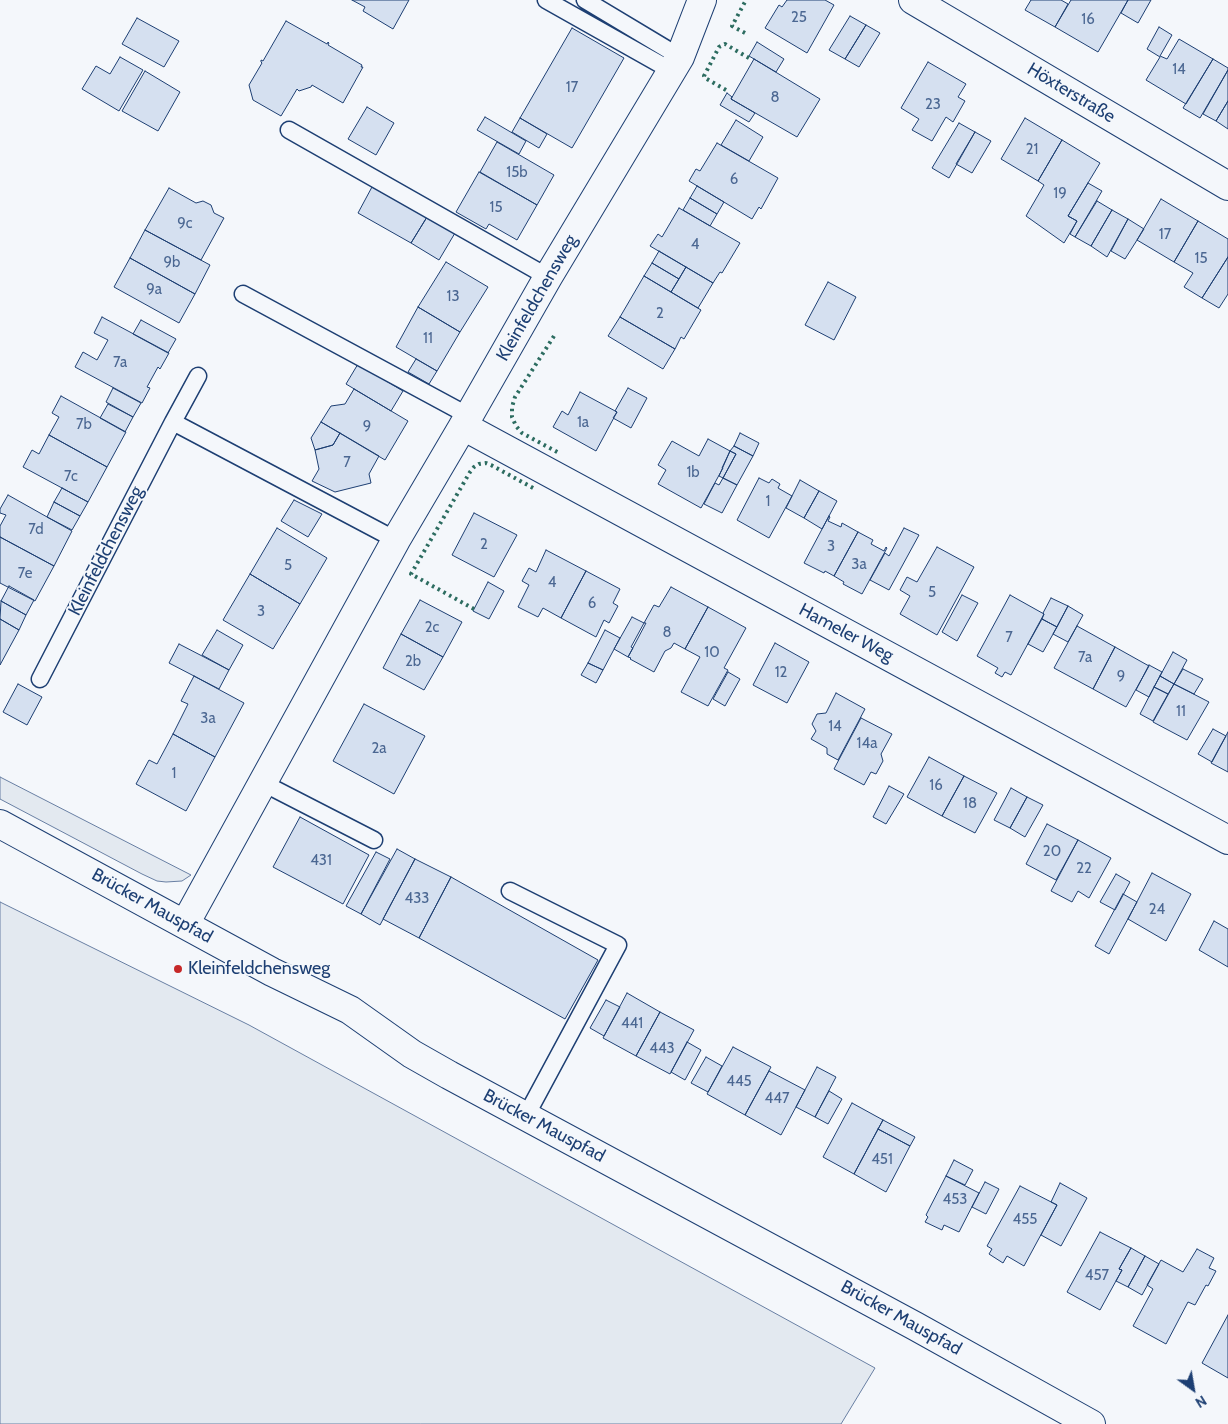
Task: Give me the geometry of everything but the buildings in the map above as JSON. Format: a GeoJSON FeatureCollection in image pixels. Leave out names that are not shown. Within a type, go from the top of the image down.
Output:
{"type":"FeatureCollection","features":[{"type":"Feature","properties":{"kind":"street","name":"Kleinfeldchensweg"},"geometry":{"type":"LineString","coordinates":[[185,924],[396,540],[548,277],[676,64],[702,0]]}},
{"type":"Feature","properties":{"kind":"street","name":"Höxterstraße"},"geometry":{"type":"LineString","coordinates":[[913,0],[1228,186]]}},
{"type":"Feature","properties":{"kind":"street","name":"Hameler Weg"},"geometry":{"type":"LineString","coordinates":[[466,421],[1228,840]]}},
{"type":"Feature","properties":{"kind":"street","name":"Brücker Mauspfad"},"geometry":{"type":"LineString","coordinates":[[0,824],[272,972],[350,1010],[412,1054],[449,1075],[915,1326],[1091,1424]]}},
{"type":"Feature","properties":{"kind":"lane"},"geometry":{"type":"LineString","coordinates":[[546,0],[676,64]]}},
{"type":"Feature","properties":{"kind":"lane"},"geometry":{"type":"LineString","coordinates":[[585,0],[676,64]]}},
{"type":"Feature","properties":{"kind":"lane"},"geometry":{"type":"LineString","coordinates":[[289,130],[548,277]]}},
{"type":"Feature","properties":{"kind":"lane"},"geometry":{"type":"LineString","coordinates":[[243,294],[466,421]]}},
{"type":"Feature","properties":{"kind":"lane","name":"Kleinfeldchensweg"},"geometry":{"type":"LineString","coordinates":[[40,680],[198,376]]}},
{"type":"Feature","properties":{"kind":"lane"},"geometry":{"type":"LineString","coordinates":[[173,422],[396,540]]}},
{"type":"Feature","properties":{"kind":"lane"},"geometry":{"type":"LineString","coordinates":[[263,783],[374,840]]}},
{"type":"Feature","properties":{"kind":"lane"},"geometry":{"type":"LineString","coordinates":[[510,890],[618,945],[526,1116]]}},
{"type":"Feature","properties":{"kind":"shaded area"},"geometry":{"type":"Polygon","coordinates":[[[0,777],[191,875],[182,881],[166,882],[157,881],[142,874],[0,799],[0,777]]]}},
{"type":"Feature","properties":{"kind":"shaded area"},"geometry":{"type":"Polygon","coordinates":[[[0,902],[249,1025],[875,1368],[841,1424],[0,1424],[0,902]]]}},
{"type":"Feature","properties":{"kind":"hedge"},"geometry":{"type":"LineString","coordinates":[[745,33],[732,26],[746,0]]}},
{"type":"Feature","properties":{"kind":"hedge"},"geometry":{"type":"LineString","coordinates":[[726,90],[704,76],[719,47],[725,44],[749,58]]}},
{"type":"Feature","properties":{"kind":"hedge"},"geometry":{"type":"LineString","coordinates":[[554,336],[515,397],[512,417],[522,433],[559,453]]}},
{"type":"Feature","properties":{"kind":"hedge"},"geometry":{"type":"LineString","coordinates":[[474,609],[411,574],[474,467],[486,463],[535,489]]}},
{"type":"Feature","properties":{"kind":"place","name":"Kleinfeldchensweg"},"geometry":{"type":"Point","coordinates":[178,969]}}]}
